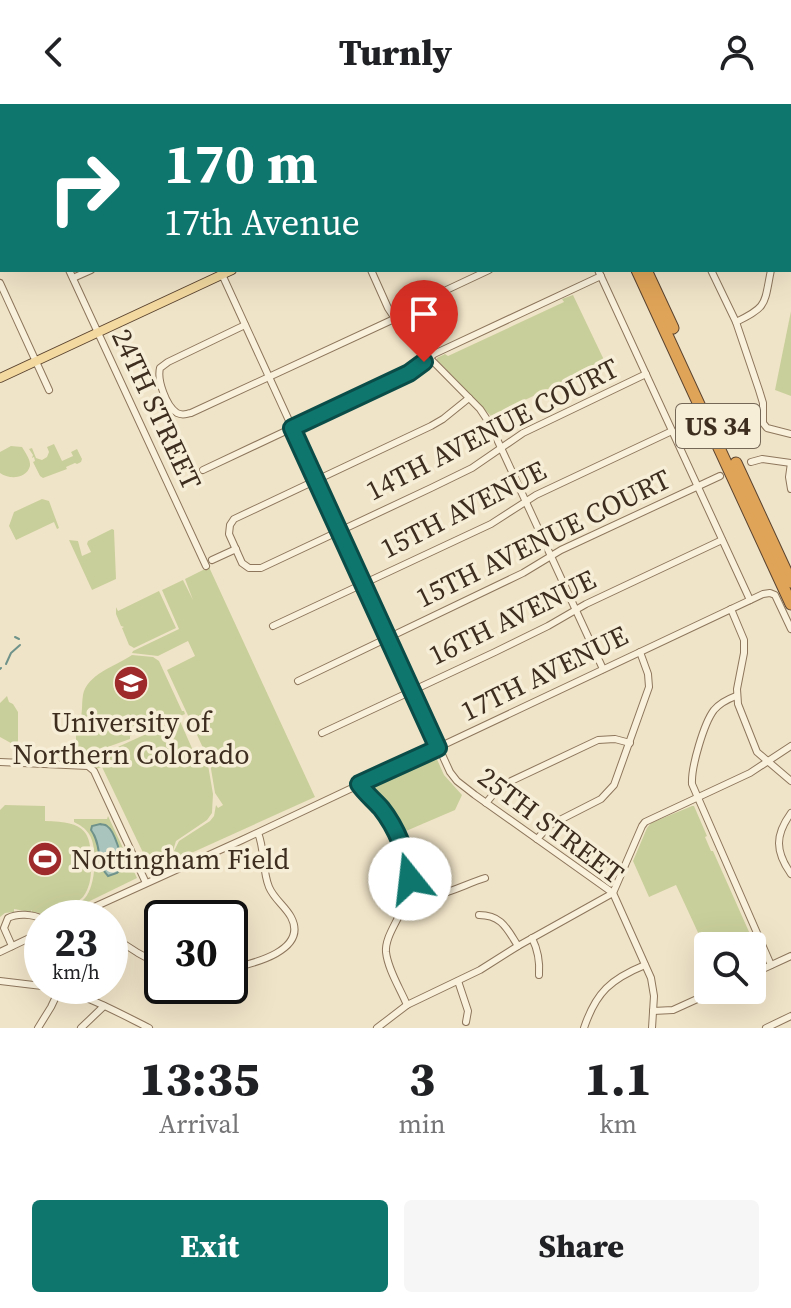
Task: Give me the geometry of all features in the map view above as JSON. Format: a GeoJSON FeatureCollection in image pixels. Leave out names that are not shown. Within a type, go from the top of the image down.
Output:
{"type":"FeatureCollection","features":[{"type":"Feature","properties":{"kind":"highway","name":"US 34"},"geometry":{"type":"LineString","coordinates":[[638,272],[785,587]]}},
{"type":"Feature","properties":{"kind":"highway","name":"US 34"},"geometry":{"type":"LineString","coordinates":[[647,272],[791,604]]}},
{"type":"Feature","properties":{"kind":"main road"},"geometry":{"type":"LineString","coordinates":[[0,378],[221,272]]}},
{"type":"Feature","properties":{"kind":"street","name":"24TH STREET"},"geometry":{"type":"LineString","coordinates":[[70,272],[206,566]]}},
{"type":"Feature","properties":{"kind":"street"},"geometry":{"type":"LineString","coordinates":[[73,278],[86,272]]}},
{"type":"Feature","properties":{"kind":"street","name":"25TH STREET"},"geometry":{"type":"LineString","coordinates":[[221,272],[453,776],[613,893],[653,987],[652,1028]]}},
{"type":"Feature","properties":{"kind":"street"},"geometry":{"type":"LineString","coordinates":[[372,272],[394,319],[485,416],[603,669]]}},
{"type":"Feature","properties":{"kind":"street"},"geometry":{"type":"LineString","coordinates":[[245,325],[160,368],[158,378],[173,409],[186,415],[394,319],[415,305],[485,272]]}},
{"type":"Feature","properties":{"kind":"street"},"geometry":{"type":"LineString","coordinates":[[712,272],[736,322],[763,403],[763,423],[767,428],[791,434]]}},
{"type":"Feature","properties":{"kind":"street"},"geometry":{"type":"LineString","coordinates":[[736,322],[759,310],[765,299],[771,272]]}},
{"type":"Feature","properties":{"kind":"street"},"geometry":{"type":"LineString","coordinates":[[203,470],[409,373],[434,354],[600,273],[750,600]]}},
{"type":"Feature","properties":{"kind":"street"},"geometry":{"type":"LineString","coordinates":[[0,283],[49,390]]}},
{"type":"Feature","properties":{"kind":"street","name":"14TH AVENUE COURT"},"geometry":{"type":"LineString","coordinates":[[236,549],[242,563],[256,569],[472,468],[523,433],[646,374]]}},
{"type":"Feature","properties":{"kind":"street"},"geometry":{"type":"LineString","coordinates":[[212,560],[236,549],[229,530],[234,519],[431,426],[469,398]]}},
{"type":"Feature","properties":{"kind":"street","name":"15TH AVENUE"},"geometry":{"type":"LineString","coordinates":[[273,626],[491,524],[526,501],[672,431]]}},
{"type":"Feature","properties":{"kind":"street"},"geometry":{"type":"LineString","coordinates":[[751,462],[762,459],[791,463],[791,489]]}},
{"type":"Feature","properties":{"kind":"street","name":"15TH AVENUE COURT"},"geometry":{"type":"LineString","coordinates":[[298,681],[523,573],[551,555],[720,476]]}},
{"type":"Feature","properties":{"kind":"street","name":"16TH AVENUE"},"geometry":{"type":"LineString","coordinates":[[322,733],[722,540]]}},
{"type":"Feature","properties":{"kind":"street"},"geometry":{"type":"LineString","coordinates":[[785,587],[791,629]]}},
{"type":"Feature","properties":{"kind":"street","name":"17TH AVENUE"},"geometry":{"type":"LineString","coordinates":[[113,900],[750,600],[785,587]]}},
{"type":"Feature","properties":{"kind":"street"},"geometry":{"type":"LineString","coordinates":[[731,609],[744,640],[736,696],[757,752],[791,781]]}},
{"type":"Feature","properties":{"kind":"street"},"geometry":{"type":"LineString","coordinates":[[537,839],[557,820],[599,800],[616,781],[649,687],[640,652]]}},
{"type":"Feature","properties":{"kind":"street"},"geometry":{"type":"LineString","coordinates":[[736,696],[717,707],[709,719],[691,770],[692,784],[771,965]]}},
{"type":"Feature","properties":{"kind":"street"},"geometry":{"type":"LineString","coordinates":[[486,803],[507,783],[598,740],[615,739],[630,743]]}},
{"type":"Feature","properties":{"kind":"street"},"geometry":{"type":"LineString","coordinates":[[377,1028],[407,1005],[480,970],[613,893],[642,826],[652,818],[744,777],[791,746]]}},
{"type":"Feature","properties":{"kind":"street"},"geometry":{"type":"LineString","coordinates":[[0,762],[88,766],[94,771],[146,883]]}},
{"type":"Feature","properties":{"kind":"street"},"geometry":{"type":"LineString","coordinates":[[359,784],[384,812],[397,834],[409,866],[407,894],[386,950],[407,1005]]}},
{"type":"Feature","properties":{"kind":"street"},"geometry":{"type":"LineString","coordinates":[[791,813],[782,825],[779,841],[780,853],[791,874]]}},
{"type":"Feature","properties":{"kind":"street"},"geometry":{"type":"LineString","coordinates":[[248,963],[276,954],[286,947],[294,934],[293,921],[273,895],[266,877],[258,833]]}},
{"type":"Feature","properties":{"kind":"street"},"geometry":{"type":"LineString","coordinates":[[407,894],[432,897],[485,878]]}},
{"type":"Feature","properties":{"kind":"street"},"geometry":{"type":"LineString","coordinates":[[12,946],[4,928],[8,918],[24,915]]}},
{"type":"Feature","properties":{"kind":"street"},"geometry":{"type":"LineString","coordinates":[[479,915],[501,920],[518,946]]}},
{"type":"Feature","properties":{"kind":"street"},"geometry":{"type":"LineString","coordinates":[[532,938],[539,960],[539,975]]}},
{"type":"Feature","properties":{"kind":"street"},"geometry":{"type":"LineString","coordinates":[[0,952],[24,940]]}},
{"type":"Feature","properties":{"kind":"street"},"geometry":{"type":"LineString","coordinates":[[766,967],[791,956]]}},
{"type":"Feature","properties":{"kind":"street"},"geometry":{"type":"LineString","coordinates":[[584,1028],[602,993],[613,981],[645,965]]}},
{"type":"Feature","properties":{"kind":"street"},"geometry":{"type":"LineString","coordinates":[[0,981],[24,984]]}},
{"type":"Feature","properties":{"kind":"street"},"geometry":{"type":"LineString","coordinates":[[458,981],[468,1011],[466,1022]]}},
{"type":"Feature","properties":{"kind":"street"},"geometry":{"type":"LineString","coordinates":[[653,1011],[673,1010],[694,1000]]}},
{"type":"Feature","properties":{"kind":"street"},"geometry":{"type":"LineString","coordinates":[[38,1028],[52,1004]]}},
{"type":"Feature","properties":{"kind":"street"},"geometry":{"type":"LineString","coordinates":[[100,1004],[148,1028]]}},
{"type":"Feature","properties":{"kind":"street"},"geometry":{"type":"LineString","coordinates":[[81,1028],[104,1006]]}},
{"type":"Feature","properties":{"kind":"street"},"geometry":{"type":"LineString","coordinates":[[766,1028],[791,1016]]}},
{"type":"Feature","properties":{"kind":"green space"},"geometry":{"type":"Polygon","coordinates":[[[573,295],[605,362],[491,416],[437,360],[564,302],[562,299],[573,295]]]}},
{"type":"Feature","properties":{"kind":"green space"},"geometry":{"type":"Polygon","coordinates":[[[791,311],[791,396],[775,390],[791,311]]]}},
{"type":"Feature","properties":{"kind":"green space"},"geometry":{"type":"Polygon","coordinates":[[[54,444],[62,461],[73,456],[71,452],[77,449],[82,459],[67,469],[43,478],[29,449],[32,448],[36,458],[42,460],[49,452],[47,447],[54,444]]]}},
{"type":"Feature","properties":{"kind":"green space"},"geometry":{"type":"Polygon","coordinates":[[[11,446],[22,447],[30,461],[28,471],[21,476],[0,473],[0,452],[11,446]]]}},
{"type":"Feature","properties":{"kind":"green space"},"geometry":{"type":"Polygon","coordinates":[[[42,499],[49,501],[59,528],[54,522],[16,540],[9,526],[14,512],[42,499]]]}},
{"type":"Feature","properties":{"kind":"green space"},"geometry":{"type":"Polygon","coordinates":[[[112,529],[116,579],[92,590],[69,540],[78,541],[82,556],[91,552],[88,541],[112,529]]]}},
{"type":"Feature","properties":{"kind":"green space"},"geometry":{"type":"Polygon","coordinates":[[[209,567],[315,797],[178,859],[174,851],[179,841],[210,821],[216,805],[218,808],[223,805],[215,793],[210,763],[167,670],[195,656],[188,641],[158,656],[132,653],[179,629],[162,590],[183,580],[193,600],[185,579],[209,567]]]}},
{"type":"Feature","properties":{"kind":"green space"},"geometry":{"type":"Polygon","coordinates":[[[159,591],[176,628],[134,648],[129,645],[116,607],[118,611],[159,591]]]}},
{"type":"Feature","properties":{"kind":"green space"},"geometry":{"type":"Polygon","coordinates":[[[132,655],[153,657],[159,661],[185,714],[157,727],[155,724],[130,736],[130,739],[102,749],[92,760],[76,760],[76,727],[86,688],[96,676],[132,655]]]}},
{"type":"Feature","properties":{"kind":"green space"},"geometry":{"type":"Polygon","coordinates":[[[7,696],[18,712],[18,747],[0,737],[0,703],[7,696]]]}},
{"type":"Feature","properties":{"kind":"green space"},"geometry":{"type":"Polygon","coordinates":[[[179,719],[199,764],[206,762],[208,765],[213,794],[212,813],[207,820],[176,841],[172,861],[166,864],[147,861],[102,767],[96,769],[92,762],[103,752],[179,719]]]}},
{"type":"Feature","properties":{"kind":"green space"},"geometry":{"type":"Polygon","coordinates":[[[434,755],[444,775],[462,795],[455,810],[399,834],[390,817],[369,792],[370,786],[434,755]]]}},
{"type":"Feature","properties":{"kind":"green space","name":"Nottingham Field"},"geometry":{"type":"Polygon","coordinates":[[[5,805],[45,806],[45,821],[70,823],[84,831],[90,846],[91,870],[87,890],[80,900],[24,900],[24,911],[14,909],[14,912],[0,917],[0,810],[5,805]]]}},
{"type":"Feature","properties":{"kind":"green space"},"geometry":{"type":"Polygon","coordinates":[[[694,806],[711,851],[749,932],[698,932],[676,885],[649,897],[633,861],[651,823],[694,806]]]}},
{"type":"Feature","properties":{"kind":"green space","name":"Nottingham Field"},"geometry":{"type":"Polygon","coordinates":[[[108,816],[137,878],[92,900],[83,900],[92,885],[95,857],[89,834],[74,819],[107,819],[108,816]]]}},
{"type":"Feature","properties":{"kind":"water"},"geometry":{"type":"Polygon","coordinates":[[[106,825],[113,833],[123,867],[108,876],[91,830],[92,826],[106,825]]]}},
{"type":"Feature","properties":{"kind":"waterway"},"geometry":{"type":"LineString","coordinates":[[15,637],[19,639]]}},
{"type":"Feature","properties":{"kind":"waterway"},"geometry":{"type":"LineString","coordinates":[[6,664],[11,653],[20,645]]}},
{"type":"Feature","properties":{"kind":"place","name":"University of Northern Colorado"},"geometry":{"type":"Point","coordinates":[131,683]}},
{"type":"Feature","properties":{"kind":"place","name":"Nottingham Field"},"geometry":{"type":"Point","coordinates":[45,859]}},
{"type":"Feature","properties":{"kind":"route"},"geometry":{"type":"LineString","coordinates":[[410,879],[409,866],[393,827],[359,784],[438,748],[292,428],[409,373],[424,362]]}}]}
